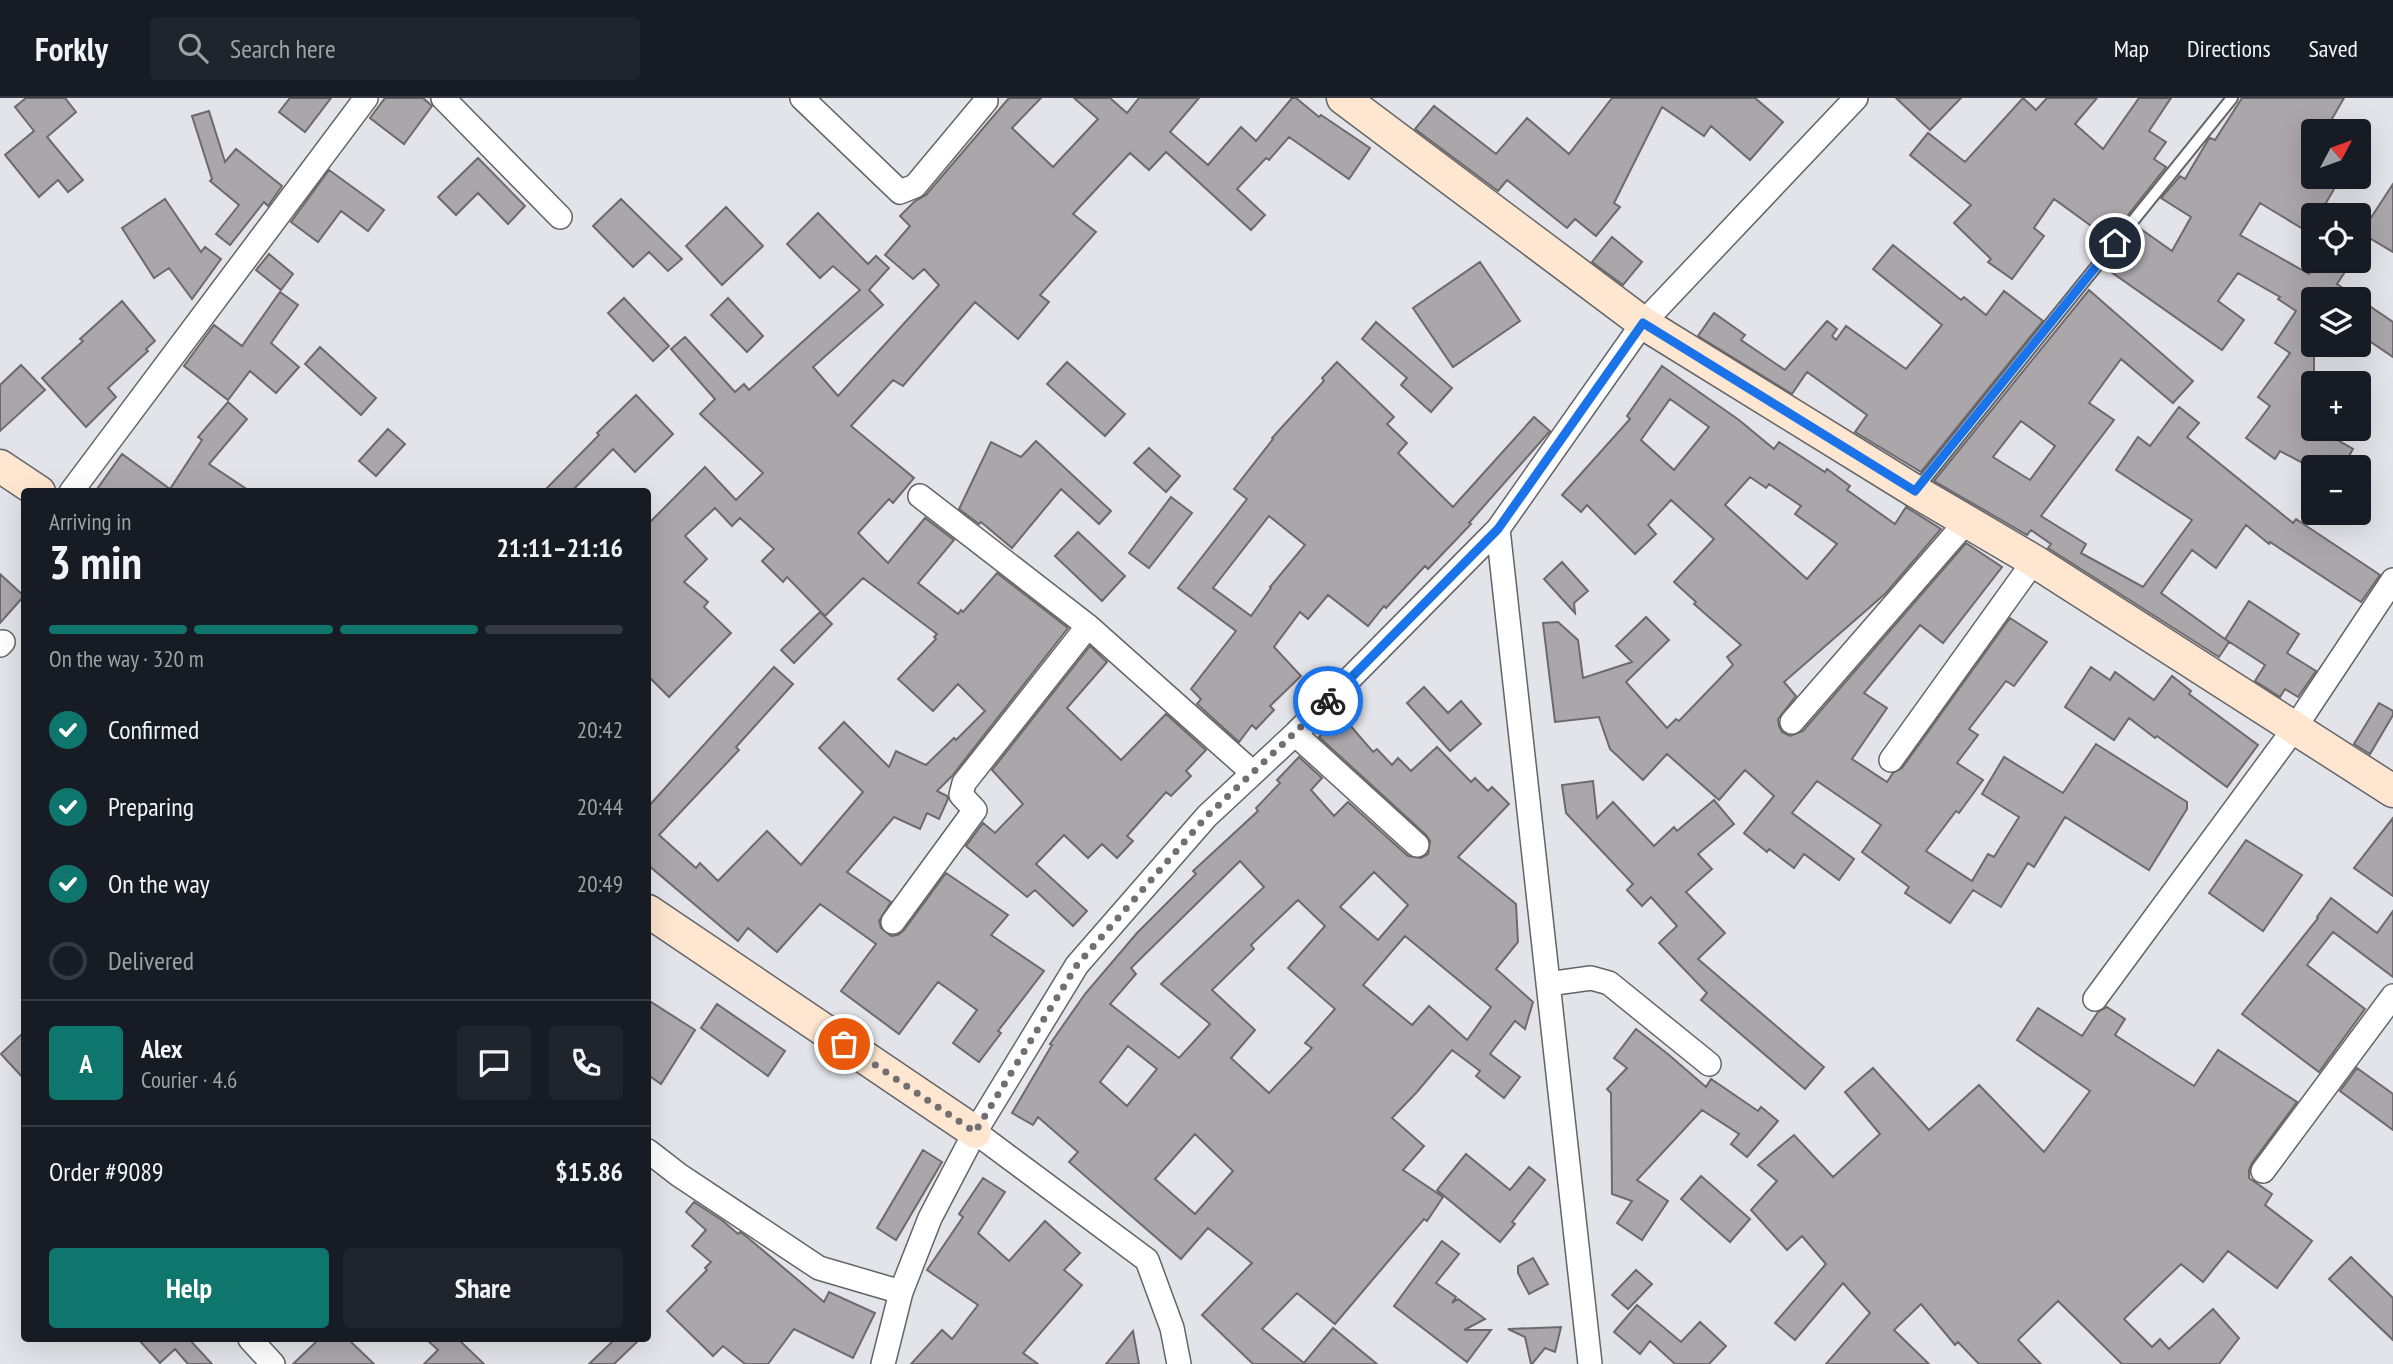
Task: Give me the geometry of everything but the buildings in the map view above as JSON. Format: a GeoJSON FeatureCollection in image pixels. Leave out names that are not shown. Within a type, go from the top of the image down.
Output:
{"type":"FeatureCollection","features":[{"type":"Feature","properties":{"kind":"street"},"geometry":{"type":"LineString","coordinates":[[74,488],[366,98]]}},
{"type":"Feature","properties":{"kind":"street"},"geometry":{"type":"LineString","coordinates":[[443,98],[560,218]]}},
{"type":"Feature","properties":{"kind":"street"},"geometry":{"type":"LineString","coordinates":[[802,98],[901,192],[915,186],[986,101]]}},
{"type":"Feature","properties":{"kind":"street"},"geometry":{"type":"LineString","coordinates":[[1343,98],[1643,323],[2034,561],[2393,791]]}},
{"type":"Feature","properties":{"kind":"street"},"geometry":{"type":"LineString","coordinates":[[883,1364],[901,1292],[930,1218],[975,1132],[1077,965],[1207,816],[1295,734],[1498,529],[1643,323],[1856,98]]}},
{"type":"Feature","properties":{"kind":"street"},"geometry":{"type":"LineString","coordinates":[[0,466],[33,488]]}},
{"type":"Feature","properties":{"kind":"street"},"geometry":{"type":"LineString","coordinates":[[920,496],[1088,626],[1252,772]]}},
{"type":"Feature","properties":{"kind":"street"},"geometry":{"type":"LineString","coordinates":[[1792,722],[1966,521]]}},
{"type":"Feature","properties":{"kind":"street"},"geometry":{"type":"LineString","coordinates":[[1498,529],[1590,1364]]}},
{"type":"Feature","properties":{"kind":"street"},"geometry":{"type":"LineString","coordinates":[[1891,760],[2034,561]]}},
{"type":"Feature","properties":{"kind":"street"},"geometry":{"type":"LineString","coordinates":[[2095,999],[2294,729],[2393,580]]}},
{"type":"Feature","properties":{"kind":"street"},"geometry":{"type":"LineString","coordinates":[[893,922],[975,810],[961,795],[964,783],[1088,626]]}},
{"type":"Feature","properties":{"kind":"street"},"geometry":{"type":"LineString","coordinates":[[1295,734],[1417,845]]}},
{"type":"Feature","properties":{"kind":"street"},"geometry":{"type":"LineString","coordinates":[[651,913],[975,1132],[1147,1260],[1172,1328],[1179,1364]]}},
{"type":"Feature","properties":{"kind":"street"},"geometry":{"type":"LineString","coordinates":[[1548,984],[1591,978],[1609,983],[1709,1064]]}},
{"type":"Feature","properties":{"kind":"street"},"geometry":{"type":"LineString","coordinates":[[2263,1171],[2393,996]]}},
{"type":"Feature","properties":{"kind":"street"},"geometry":{"type":"LineString","coordinates":[[651,1153],[818,1268],[901,1292]]}},
{"type":"Feature","properties":{"kind":"street"},"geometry":{"type":"LineString","coordinates":[[253,1342],[273,1364]]}},
{"type":"Feature","properties":{"kind":"lane"},"geometry":{"type":"LineString","coordinates":[[1915,491],[2232,98]]}},
{"type":"Feature","properties":{"kind":"way so far"},"geometry":{"type":"LineString","coordinates":[[844,1044],[975,1132],[1077,965],[1207,816],[1328,701]]}},
{"type":"Feature","properties":{"kind":"route"},"geometry":{"type":"LineString","coordinates":[[1328,701],[1498,529],[1643,323],[1915,491],[2115,243]]}}]}
